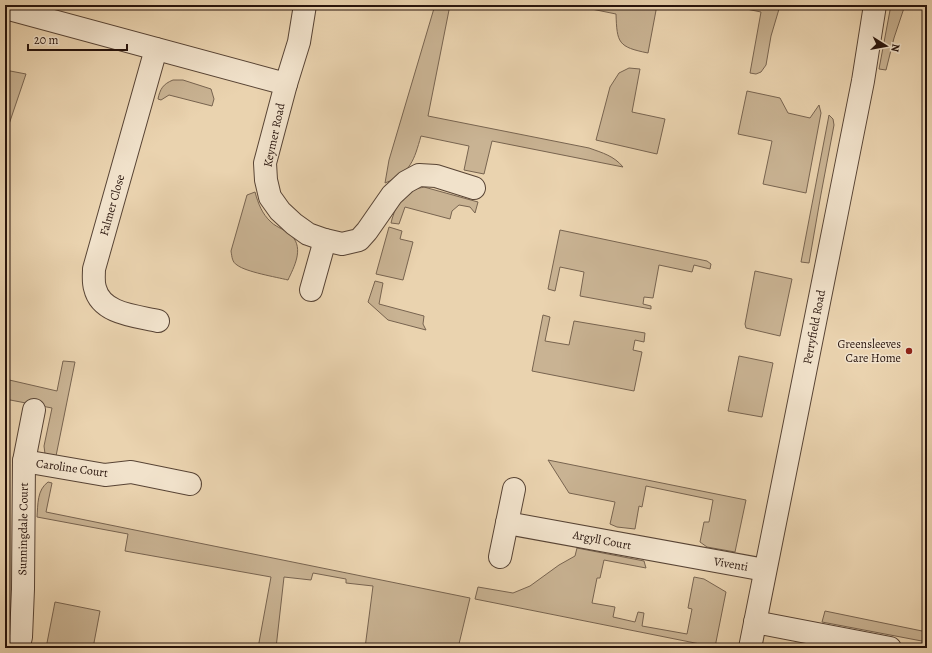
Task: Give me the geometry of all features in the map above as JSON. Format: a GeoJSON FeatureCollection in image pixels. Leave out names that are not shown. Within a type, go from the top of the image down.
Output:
{"type":"FeatureCollection","features":[{"type":"Feature","properties":{"kind":"street","name":"Keymer Road"},"geometry":{"type":"LineString","coordinates":[[305,5],[299,42],[265,163],[266,180],[270,197],[280,211],[308,234],[324,240],[342,244],[359,240],[392,195],[406,182],[419,175],[436,176],[474,188]]}},
{"type":"Feature","properties":{"kind":"street","name":"Perryfield Road"},"geometry":{"type":"LineString","coordinates":[[750,648],[863,81],[875,5]]}},
{"type":"Feature","properties":{"kind":"street"},"geometry":{"type":"LineString","coordinates":[[5,8],[286,84]]}},
{"type":"Feature","properties":{"kind":"street","name":"Falmer Close"},"geometry":{"type":"LineString","coordinates":[[156,49],[94,269],[95,288],[102,302],[120,312],[158,321]]}},
{"type":"Feature","properties":{"kind":"street"},"geometry":{"type":"LineString","coordinates":[[311,290],[324,240]]}},
{"type":"Feature","properties":{"kind":"street","name":"Sunningdale Court"},"geometry":{"type":"LineString","coordinates":[[18,648],[21,637],[23,588],[24,461],[34,410]]}},
{"type":"Feature","properties":{"kind":"street","name":"Caroline Court"},"geometry":{"type":"LineString","coordinates":[[24,461],[105,475],[130,472],[190,484]]}},
{"type":"Feature","properties":{"kind":"street"},"geometry":{"type":"LineString","coordinates":[[500,557],[514,490]]}},
{"type":"Feature","properties":{"kind":"street","name":"Argyll Court"},"geometry":{"type":"LineString","coordinates":[[507,523],[697,558]]}},
{"type":"Feature","properties":{"kind":"street","name":"Viventi"},"geometry":{"type":"LineString","coordinates":[[697,558],[766,570]]}},
{"type":"Feature","properties":{"kind":"street"},"geometry":{"type":"LineString","coordinates":[[755,622],[890,648]]}},
{"type":"Feature","properties":{"kind":"shaded area"},"geometry":{"type":"Polygon","coordinates":[[[435,5],[450,5],[428,116],[589,148],[612,157],[623,167],[492,141],[484,174],[464,170],[469,146],[421,136],[410,165],[401,175],[385,183],[389,160],[435,5]]]}},
{"type":"Feature","properties":{"kind":"shaded area"},"geometry":{"type":"Polygon","coordinates":[[[572,5],[657,5],[648,53],[625,46],[621,42],[617,31],[616,14],[572,5]]]}},
{"type":"Feature","properties":{"kind":"shaded area"},"geometry":{"type":"Polygon","coordinates":[[[727,5],[754,5],[779,9],[771,36],[766,65],[761,72],[756,74],[750,73],[761,12],[727,5]]]}},
{"type":"Feature","properties":{"kind":"shaded area"},"geometry":{"type":"Polygon","coordinates":[[[891,5],[905,5],[894,38],[886,70],[879,69],[891,5]]]}},
{"type":"Feature","properties":{"kind":"shaded area"},"geometry":{"type":"Polygon","coordinates":[[[629,68],[640,69],[632,112],[665,119],[657,154],[596,140],[610,87],[619,73],[629,68]]]}},
{"type":"Feature","properties":{"kind":"shaded area"},"geometry":{"type":"Polygon","coordinates":[[[5,70],[26,74],[5,136],[5,70]]]}},
{"type":"Feature","properties":{"kind":"shaded area"},"geometry":{"type":"Polygon","coordinates":[[[173,80],[183,80],[211,89],[214,99],[212,106],[169,95],[161,100],[158,99],[162,87],[173,80]]]}},
{"type":"Feature","properties":{"kind":"shaded area"},"geometry":{"type":"Polygon","coordinates":[[[747,91],[780,98],[788,113],[810,118],[819,105],[821,113],[806,193],[763,184],[772,141],[738,134],[747,91]]]}},
{"type":"Feature","properties":{"kind":"shaded area"},"geometry":{"type":"Polygon","coordinates":[[[829,115],[833,119],[834,125],[809,263],[801,262],[829,115]]]}},
{"type":"Feature","properties":{"kind":"shaded area"},"geometry":{"type":"Polygon","coordinates":[[[424,187],[478,202],[475,213],[470,207],[459,205],[452,211],[450,219],[405,207],[399,224],[391,223],[396,208],[402,199],[410,191],[424,187]]]}},
{"type":"Feature","properties":{"kind":"shaded area"},"geometry":{"type":"Polygon","coordinates":[[[255,192],[261,208],[268,219],[273,224],[290,234],[296,241],[298,252],[297,258],[288,280],[241,268],[235,264],[232,259],[231,251],[247,195],[255,192]]]}},
{"type":"Feature","properties":{"kind":"shaded area"},"geometry":{"type":"Polygon","coordinates":[[[389,227],[402,231],[400,239],[413,242],[403,280],[376,274],[389,227]]]}},
{"type":"Feature","properties":{"kind":"shaded area"},"geometry":{"type":"Polygon","coordinates":[[[560,230],[707,261],[711,264],[710,269],[694,265],[692,272],[659,265],[653,298],[644,297],[643,304],[651,306],[651,309],[580,296],[584,272],[560,267],[555,291],[548,289],[560,230]]]}},
{"type":"Feature","properties":{"kind":"shaded area"},"geometry":{"type":"Polygon","coordinates":[[[755,271],[792,279],[780,336],[746,328],[745,324],[755,271]]]}},
{"type":"Feature","properties":{"kind":"shaded area"},"geometry":{"type":"Polygon","coordinates":[[[375,281],[383,283],[379,304],[424,316],[423,324],[426,330],[388,320],[368,302],[375,281]]]}},
{"type":"Feature","properties":{"kind":"shaded area"},"geometry":{"type":"Polygon","coordinates":[[[543,315],[550,317],[545,341],[569,345],[574,321],[645,333],[644,342],[635,340],[633,350],[642,352],[634,391],[532,371],[543,315]]]}},
{"type":"Feature","properties":{"kind":"shaded area"},"geometry":{"type":"Polygon","coordinates":[[[739,356],[773,363],[762,417],[728,411],[739,356]]]}},
{"type":"Feature","properties":{"kind":"shaded area"},"geometry":{"type":"Polygon","coordinates":[[[63,361],[75,362],[56,456],[45,454],[44,446],[52,408],[5,399],[5,379],[57,391],[63,361]]]}},
{"type":"Feature","properties":{"kind":"shaded area"},"geometry":{"type":"Polygon","coordinates":[[[548,460],[746,500],[735,552],[707,547],[700,542],[704,522],[709,522],[713,500],[646,486],[642,507],[639,506],[635,529],[617,527],[610,524],[615,502],[569,493],[548,460]]]}},
{"type":"Feature","properties":{"kind":"shaded area"},"geometry":{"type":"Polygon","coordinates":[[[48,482],[52,483],[46,512],[470,598],[458,648],[365,648],[373,586],[346,583],[346,579],[313,573],[311,580],[284,577],[276,648],[258,648],[271,577],[125,551],[128,534],[37,517],[40,493],[44,485],[48,482]]]}},
{"type":"Feature","properties":{"kind":"shaded area"},"geometry":{"type":"Polygon","coordinates":[[[577,548],[644,561],[646,568],[604,560],[600,578],[597,578],[592,603],[615,607],[613,617],[635,622],[638,612],[644,613],[642,626],[687,634],[692,609],[688,608],[694,577],[704,579],[726,592],[715,647],[475,599],[478,587],[513,593],[530,586],[559,565],[575,556],[577,548]]]}},
{"type":"Feature","properties":{"kind":"shaded area"},"geometry":{"type":"Polygon","coordinates":[[[55,602],[100,611],[93,648],[46,648],[55,602]]]}},
{"type":"Feature","properties":{"kind":"shaded area"},"geometry":{"type":"Polygon","coordinates":[[[825,611],[927,632],[927,642],[822,622],[825,611]]]}},
{"type":"Feature","properties":{"kind":"place","name":"Greensleeves Care Home"},"geometry":{"type":"Point","coordinates":[909,351]}}]}
